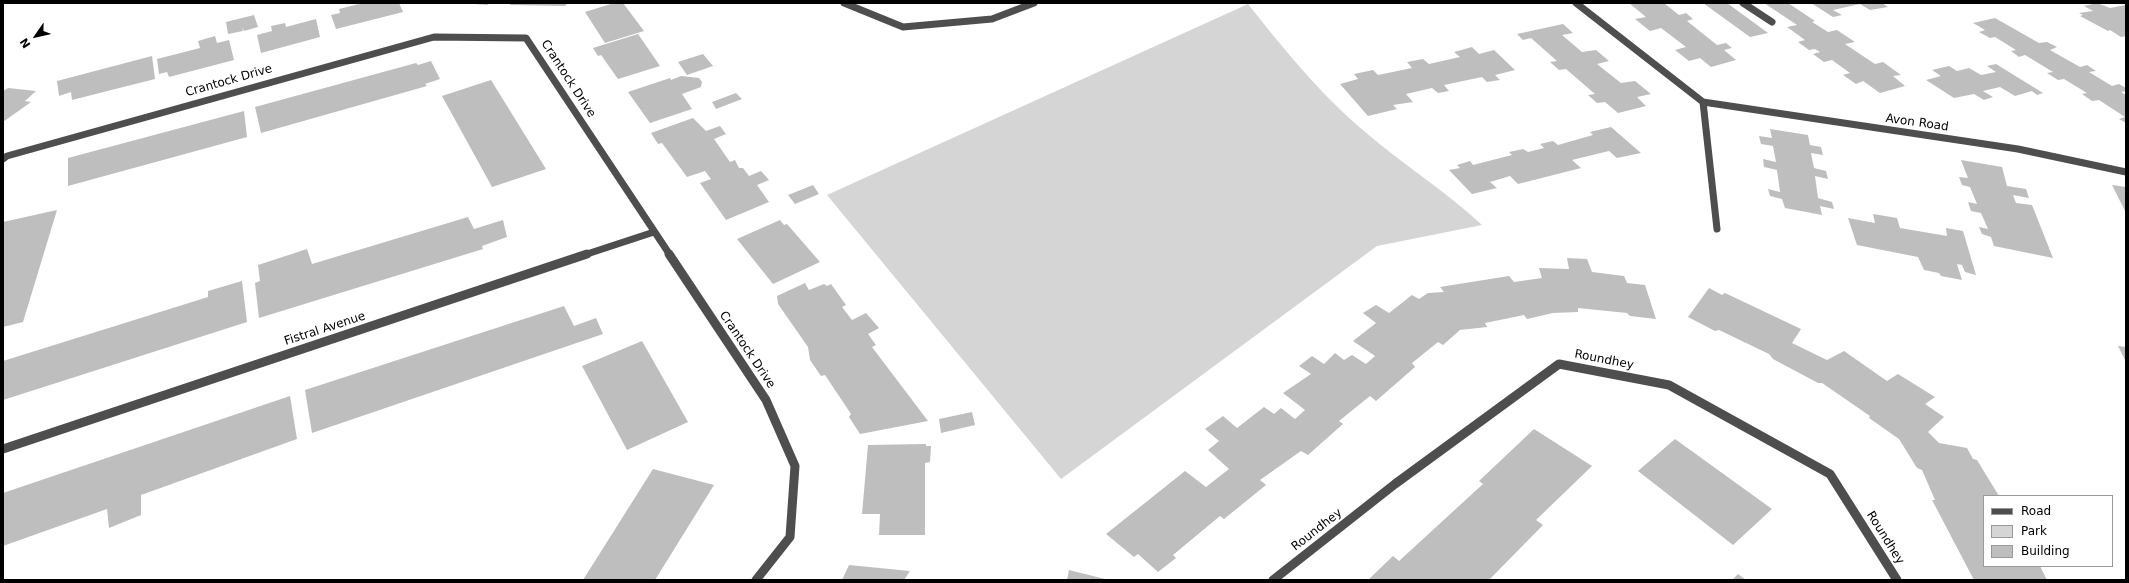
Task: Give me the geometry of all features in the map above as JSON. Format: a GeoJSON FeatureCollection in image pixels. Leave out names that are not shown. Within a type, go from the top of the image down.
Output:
{"type":"FeatureCollection","features":[{"type":"Feature","properties":{"kind":"street"},"geometry":{"type":"LineString","coordinates":[[844,3],[903,26],[992,20],[1034,3]]}},
{"type":"Feature","properties":{"kind":"street","name":"Avon Road"},"geometry":{"type":"LineString","coordinates":[[1576,3],[1703,102],[2018,149],[2126,172]]}},
{"type":"Feature","properties":{"kind":"street"},"geometry":{"type":"LineString","coordinates":[[1743,3],[1772,22]]}},
{"type":"Feature","properties":{"kind":"street","name":"Crantock Drive"},"geometry":{"type":"LineString","coordinates":[[3,159],[14,154],[434,37],[526,38],[766,400],[795,466],[790,537],[756,580]]}},
{"type":"Feature","properties":{"kind":"street"},"geometry":{"type":"LineString","coordinates":[[1703,102],[1717,229]]}},
{"type":"Feature","properties":{"kind":"street","name":"Fistral Avenue"},"geometry":{"type":"LineString","coordinates":[[3,449],[654,232]]}},
{"type":"Feature","properties":{"kind":"street","name":"Roundhey"},"geometry":{"type":"LineString","coordinates":[[1273,580],[1395,484],[1559,364],[1669,386],[1830,474],[1897,580]]}},
{"type":"Feature","properties":{"kind":"green space"},"geometry":{"type":"Polygon","coordinates":[[[1248,4],[1300,67],[1343,112],[1373,139],[1452,199],[1482,225],[1377,246],[1061,479],[827,195],[1248,4]]]}},
{"type":"Feature","properties":{"kind":"building"},"geometry":{"type":"Polygon","coordinates":[[[363,3],[399,3],[403,12],[336,29],[331,15],[340,13],[339,9],[363,3]]]}},
{"type":"Feature","properties":{"kind":"building"},"geometry":{"type":"Polygon","coordinates":[[[464,3],[489,3],[487,5],[464,3]]]}},
{"type":"Feature","properties":{"kind":"building"},"geometry":{"type":"Polygon","coordinates":[[[511,3],[568,3],[565,6],[510,5],[511,3]]]}},
{"type":"Feature","properties":{"kind":"building"},"geometry":{"type":"Polygon","coordinates":[[[614,3],[623,3],[644,31],[605,43],[585,12],[614,3]]]}},
{"type":"Feature","properties":{"kind":"building"},"geometry":{"type":"Polygon","coordinates":[[[1629,3],[1664,3],[1679,15],[1686,13],[1693,19],[1687,21],[1717,45],[1726,43],[1732,48],[1724,50],[1736,60],[1711,67],[1700,58],[1689,61],[1675,50],[1686,47],[1661,28],[1650,31],[1635,19],[1646,17],[1629,3]]]}},
{"type":"Feature","properties":{"kind":"building"},"geometry":{"type":"Polygon","coordinates":[[[1703,3],[1727,3],[1768,33],[1750,37],[1703,3]]]}},
{"type":"Feature","properties":{"kind":"building"},"geometry":{"type":"Polygon","coordinates":[[[1764,3],[1788,3],[1815,21],[1812,22],[1828,32],[1837,30],[1855,42],[1845,44],[1875,64],[1883,62],[1901,75],[1893,76],[1905,86],[1880,93],[1863,81],[1856,84],[1843,75],[1850,73],[1832,60],[1824,62],[1813,54],[1820,52],[1815,49],[1809,50],[1798,42],[1805,40],[1787,27],[1797,25],[1764,3]]]}},
{"type":"Feature","properties":{"kind":"building"},"geometry":{"type":"Polygon","coordinates":[[[1811,3],[1882,3],[1888,7],[1870,10],[1860,4],[1833,10],[1842,15],[1833,17],[1811,3]]]}},
{"type":"Feature","properties":{"kind":"building"},"geometry":{"type":"Polygon","coordinates":[[[2097,3],[2110,8],[2126,5],[2126,36],[2121,37],[2110,30],[2108,31],[2080,16],[2083,15],[2079,13],[2093,11],[2084,6],[2097,3]]]}},
{"type":"Feature","properties":{"kind":"building"},"geometry":{"type":"Polygon","coordinates":[[[254,15],[258,27],[244,31],[242,27],[243,31],[228,34],[226,22],[254,15]]]}},
{"type":"Feature","properties":{"kind":"building"},"geometry":{"type":"Polygon","coordinates":[[[1995,18],[2039,43],[2047,42],[2057,47],[2050,50],[2080,67],[2087,65],[2096,71],[2089,72],[2112,86],[2119,84],[2126,88],[2126,91],[2121,92],[2126,95],[2126,123],[2119,119],[2125,117],[2099,100],[2092,101],[2082,94],[2087,93],[2064,79],[2058,80],[2047,73],[2053,72],[2025,55],[2019,57],[2011,51],[2016,50],[1995,37],[1990,38],[1979,32],[1985,30],[1973,23],[1995,18]]]}},
{"type":"Feature","properties":{"kind":"building"},"geometry":{"type":"Polygon","coordinates":[[[316,19],[320,37],[261,53],[257,35],[272,31],[271,26],[285,23],[286,27],[316,19]]]}},
{"type":"Feature","properties":{"kind":"building"},"geometry":{"type":"Polygon","coordinates":[[[1563,24],[1573,33],[1562,35],[1582,52],[1596,50],[1609,61],[1597,64],[1621,83],[1635,81],[1651,94],[1637,97],[1646,106],[1618,113],[1605,102],[1597,103],[1588,95],[1595,94],[1566,69],[1559,70],[1550,62],[1557,61],[1531,38],[1523,40],[1517,34],[1563,24]]]}},
{"type":"Feature","properties":{"kind":"building"},"geometry":{"type":"Polygon","coordinates":[[[638,34],[660,66],[618,79],[601,55],[598,56],[593,48],[638,34]]]}},
{"type":"Feature","properties":{"kind":"building"},"geometry":{"type":"Polygon","coordinates":[[[215,36],[217,43],[229,40],[234,60],[169,77],[167,72],[159,74],[157,59],[200,48],[198,41],[215,36]]]}},
{"type":"Feature","properties":{"kind":"building"},"geometry":{"type":"Polygon","coordinates":[[[1472,47],[1479,54],[1494,50],[1515,70],[1495,75],[1500,80],[1487,82],[1482,77],[1444,85],[1449,91],[1438,93],[1432,88],[1406,94],[1413,102],[1393,105],[1397,109],[1368,116],[1340,84],[1358,79],[1354,74],[1373,70],[1378,75],[1412,68],[1407,62],[1423,59],[1429,64],[1460,57],[1454,52],[1472,47]]]}},
{"type":"Feature","properties":{"kind":"building"},"geometry":{"type":"Polygon","coordinates":[[[703,54],[713,66],[687,75],[678,62],[703,54]]]}},
{"type":"Feature","properties":{"kind":"building"},"geometry":{"type":"Polygon","coordinates":[[[152,56],[155,79],[72,100],[71,92],[59,96],[57,81],[152,56]]]}},
{"type":"Feature","properties":{"kind":"building"},"geometry":{"type":"Polygon","coordinates":[[[431,61],[440,79],[425,84],[427,86],[261,133],[255,107],[416,63],[418,65],[431,61]]]}},
{"type":"Feature","properties":{"kind":"building"},"geometry":{"type":"Polygon","coordinates":[[[1996,64],[2043,93],[2037,95],[2032,91],[2015,96],[2000,87],[1983,91],[1993,97],[1984,100],[1974,94],[1954,98],[1926,80],[1941,76],[1932,70],[1949,66],[1957,71],[1969,68],[1981,75],[1996,72],[1987,66],[1996,64]]]}},
{"type":"Feature","properties":{"kind":"building"},"geometry":{"type":"Polygon","coordinates":[[[681,76],[699,78],[702,82],[701,87],[682,94],[692,109],[650,123],[628,92],[670,78],[671,80],[681,76]]]}},
{"type":"Feature","properties":{"kind":"building"},"geometry":{"type":"Polygon","coordinates":[[[491,80],[546,169],[492,187],[442,96],[491,80]]]}},
{"type":"Feature","properties":{"kind":"building"},"geometry":{"type":"Polygon","coordinates":[[[8,88],[36,91],[25,101],[31,102],[3,122],[3,91],[8,88]]]}},
{"type":"Feature","properties":{"kind":"building"},"geometry":{"type":"Polygon","coordinates":[[[736,93],[742,99],[716,109],[712,102],[736,93]]]}},
{"type":"Feature","properties":{"kind":"building"},"geometry":{"type":"Polygon","coordinates":[[[244,111],[247,137],[68,186],[68,158],[244,111]]]}},
{"type":"Feature","properties":{"kind":"building"},"geometry":{"type":"Polygon","coordinates":[[[693,118],[706,131],[720,126],[726,134],[714,139],[730,162],[735,160],[739,168],[743,168],[749,176],[761,171],[769,180],[757,185],[769,202],[726,220],[700,183],[711,179],[705,171],[687,177],[662,143],[658,144],[651,133],[693,118]]]}},
{"type":"Feature","properties":{"kind":"building"},"geometry":{"type":"Polygon","coordinates":[[[1611,127],[1641,153],[1617,158],[1609,151],[1572,160],[1581,168],[1518,184],[1510,176],[1490,182],[1497,188],[1472,194],[1449,170],[1460,168],[1457,165],[1470,161],[1473,165],[1512,155],[1509,152],[1523,149],[1528,152],[1544,148],[1540,144],[1553,141],[1558,145],[1593,135],[1590,132],[1611,127]]]}},
{"type":"Feature","properties":{"kind":"building"},"geometry":{"type":"Polygon","coordinates":[[[1770,129],[1808,135],[1810,145],[1821,147],[1823,155],[1811,153],[1814,168],[1826,171],[1828,179],[1815,176],[1818,198],[1832,202],[1834,209],[1820,206],[1822,215],[1785,208],[1782,199],[1770,196],[1768,189],[1780,192],[1777,170],[1764,167],[1763,159],[1776,162],[1773,146],[1761,144],[1759,136],[1772,138],[1770,129]]]}},
{"type":"Feature","properties":{"kind":"building"},"geometry":{"type":"Polygon","coordinates":[[[1961,160],[2002,167],[2007,186],[2026,189],[2029,198],[2013,195],[2016,203],[2032,205],[2053,258],[1994,246],[1991,237],[1982,234],[1979,227],[1988,229],[1981,213],[1971,211],[1968,202],[1977,204],[1970,187],[1962,185],[1959,177],[1968,178],[1961,160]]]}},
{"type":"Feature","properties":{"kind":"building"},"geometry":{"type":"Polygon","coordinates":[[[813,185],[819,194],[795,204],[788,195],[813,185]]]}},
{"type":"Feature","properties":{"kind":"building"},"geometry":{"type":"Polygon","coordinates":[[[2112,185],[2126,187],[2126,213],[2112,185]]]}},
{"type":"Feature","properties":{"kind":"building"},"geometry":{"type":"Polygon","coordinates":[[[57,210],[23,322],[3,327],[3,222],[57,210]]]}},
{"type":"Feature","properties":{"kind":"building"},"geometry":{"type":"Polygon","coordinates":[[[1873,214],[1897,218],[1900,228],[1947,236],[1946,228],[1963,231],[1976,275],[1965,272],[1962,265],[1957,264],[1962,280],[1941,276],[1939,273],[1924,270],[1918,257],[1857,245],[1848,218],[1875,223],[1873,214]]]}},
{"type":"Feature","properties":{"kind":"building"},"geometry":{"type":"Polygon","coordinates":[[[468,217],[474,229],[503,220],[507,237],[482,246],[483,249],[259,318],[255,283],[260,281],[258,265],[307,249],[312,264],[468,217]]]}},
{"type":"Feature","properties":{"kind":"building"},"geometry":{"type":"Polygon","coordinates":[[[780,220],[784,225],[787,224],[820,262],[773,284],[737,239],[780,220]]]}},
{"type":"Feature","properties":{"kind":"building"},"geometry":{"type":"Polygon","coordinates":[[[1567,258],[1587,259],[1592,272],[1624,276],[1627,283],[1645,285],[1656,319],[1630,316],[1627,313],[1578,308],[1578,312],[1553,313],[1527,319],[1524,315],[1485,323],[1487,327],[1460,330],[1443,345],[1438,342],[1412,363],[1415,367],[1376,401],[1370,396],[1339,421],[1343,424],[1308,455],[1301,451],[1260,480],[1266,485],[1224,519],[1220,516],[1173,555],[1176,558],[1158,572],[1138,554],[1134,557],[1106,534],[1185,471],[1206,487],[1229,469],[1208,450],[1219,441],[1205,429],[1223,416],[1237,428],[1264,407],[1274,414],[1281,408],[1295,419],[1305,410],[1283,393],[1311,374],[1299,366],[1312,356],[1324,364],[1335,353],[1344,360],[1352,355],[1366,364],[1375,356],[1353,341],[1376,323],[1363,313],[1376,305],[1389,313],[1412,295],[1419,299],[1428,293],[1444,292],[1440,287],[1509,276],[1514,282],[1542,278],[1539,268],[1569,269],[1567,258]]]}},
{"type":"Feature","properties":{"kind":"building"},"geometry":{"type":"Polygon","coordinates":[[[242,281],[247,322],[3,400],[3,361],[208,297],[208,291],[242,281]]]}},
{"type":"Feature","properties":{"kind":"building"},"geometry":{"type":"Polygon","coordinates":[[[805,283],[809,290],[824,284],[827,286],[831,284],[846,305],[842,307],[852,320],[866,313],[879,328],[868,334],[876,345],[872,347],[928,421],[860,434],[849,417],[851,414],[825,375],[821,376],[810,360],[808,347],[778,304],[777,296],[805,283]]]}},
{"type":"Feature","properties":{"kind":"building"},"geometry":{"type":"Polygon","coordinates":[[[1709,288],[1722,295],[1725,293],[1801,329],[1792,343],[1827,360],[1844,351],[1887,381],[1898,374],[1935,397],[1925,404],[1944,417],[1928,432],[1939,443],[1967,448],[1973,459],[1977,460],[1998,495],[1983,495],[1983,567],[2040,567],[2047,580],[1974,580],[1932,500],[1935,500],[1922,470],[1917,468],[1899,439],[1869,418],[1870,416],[1822,383],[1818,383],[1773,359],[1769,354],[1719,330],[1715,331],[1688,317],[1709,288]]]}},
{"type":"Feature","properties":{"kind":"building"},"geometry":{"type":"Polygon","coordinates":[[[564,306],[574,326],[596,318],[603,334],[312,433],[305,390],[564,306]]]}},
{"type":"Feature","properties":{"kind":"building"},"geometry":{"type":"Polygon","coordinates":[[[642,341],[688,422],[627,450],[582,366],[642,341]]]}},
{"type":"Feature","properties":{"kind":"building"},"geometry":{"type":"Polygon","coordinates":[[[2118,346],[2126,347],[2126,362],[2118,346]]]}},
{"type":"Feature","properties":{"kind":"building"},"geometry":{"type":"Polygon","coordinates":[[[290,396],[297,439],[141,495],[141,515],[109,528],[107,509],[3,546],[3,493],[290,396]]]}},
{"type":"Feature","properties":{"kind":"building"},"geometry":{"type":"Polygon","coordinates":[[[972,412],[975,425],[941,433],[939,419],[972,412]]]}},
{"type":"Feature","properties":{"kind":"building"},"geometry":{"type":"Polygon","coordinates":[[[1534,429],[1592,466],[1536,520],[1543,525],[1489,580],[1368,580],[1393,556],[1399,561],[1483,484],[1479,481],[1534,429]]]}},
{"type":"Feature","properties":{"kind":"building"},"geometry":{"type":"Polygon","coordinates":[[[1675,439],[1772,509],[1733,545],[1638,471],[1675,439]]]}},
{"type":"Feature","properties":{"kind":"building"},"geometry":{"type":"Polygon","coordinates":[[[926,444],[926,446],[931,446],[930,462],[925,463],[925,535],[879,535],[880,514],[862,514],[868,445],[926,444]]]}},
{"type":"Feature","properties":{"kind":"building"},"geometry":{"type":"Polygon","coordinates":[[[653,469],[714,485],[655,580],[583,580],[653,469]]]}},
{"type":"Feature","properties":{"kind":"building"},"geometry":{"type":"Polygon","coordinates":[[[849,565],[910,571],[904,580],[842,580],[849,565]]]}},
{"type":"Feature","properties":{"kind":"building"},"geometry":{"type":"Polygon","coordinates":[[[1069,570],[1105,579],[1105,580],[1067,580],[1069,570]]]}},
{"type":"Feature","properties":{"kind":"building"},"geometry":{"type":"Polygon","coordinates":[[[1738,574],[1746,580],[1732,580],[1738,574]]]}}]}
